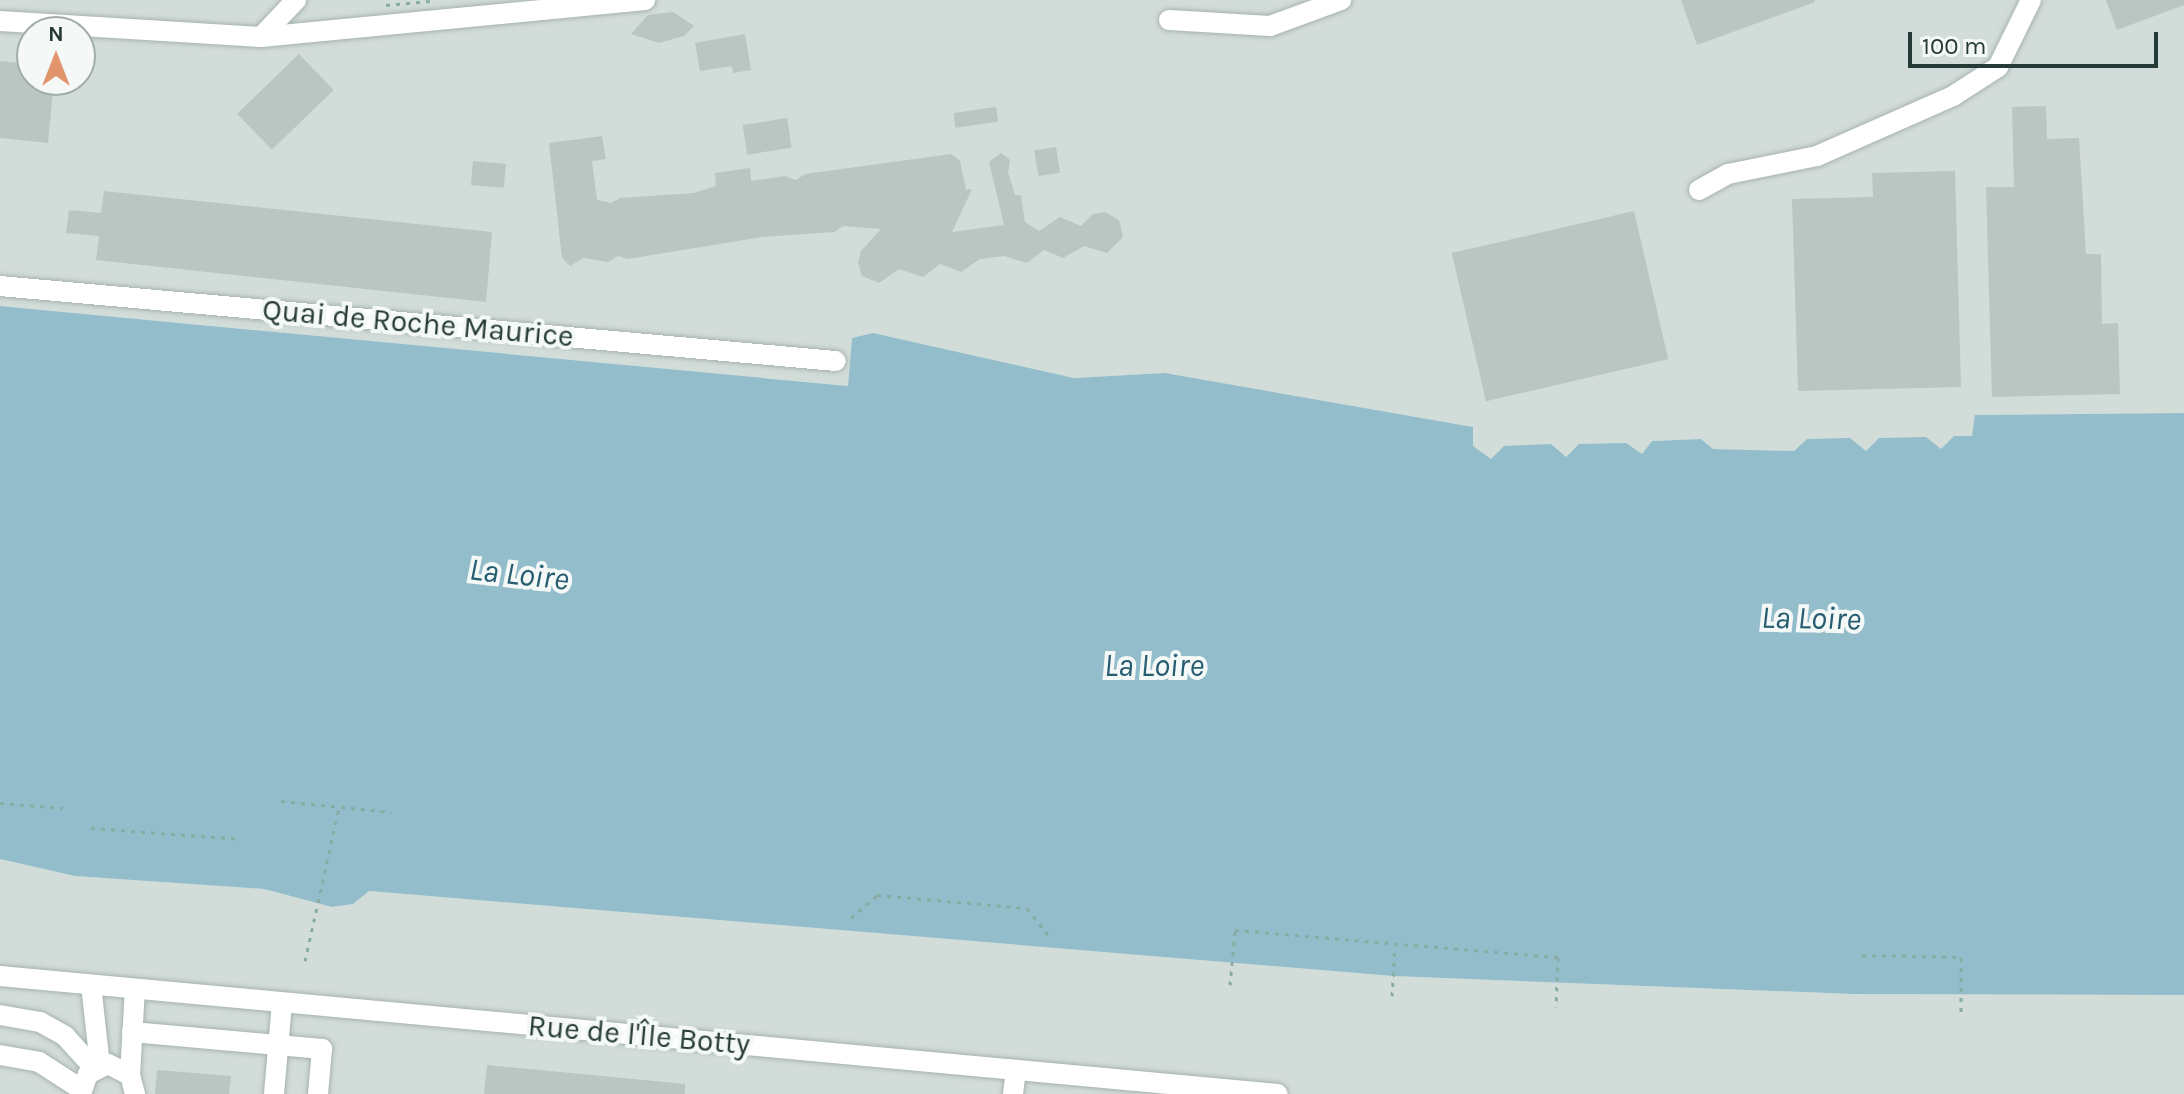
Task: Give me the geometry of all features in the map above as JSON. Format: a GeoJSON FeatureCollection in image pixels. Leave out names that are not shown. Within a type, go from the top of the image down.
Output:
{"type":"FeatureCollection","features":[{"type":"Feature","properties":{"kind":"street"},"geometry":{"type":"LineString","coordinates":[[261,37],[296,0]]}},
{"type":"Feature","properties":{"kind":"street"},"geometry":{"type":"LineString","coordinates":[[0,21],[261,37],[482,8],[645,0]]}},
{"type":"Feature","properties":{"kind":"street"},"geometry":{"type":"LineString","coordinates":[[1169,20],[1270,26],[1341,0]]}},
{"type":"Feature","properties":{"kind":"street"},"geometry":{"type":"LineString","coordinates":[[1699,190],[1728,174],[1817,156],[1953,96],[1998,67],[2031,0]]}},
{"type":"Feature","properties":{"kind":"street","name":"Quai de Roche Maurice"},"geometry":{"type":"LineString","coordinates":[[0,286],[836,361]]}},
{"type":"Feature","properties":{"kind":"street","name":"Rue de l'Île Botty"},"geometry":{"type":"LineString","coordinates":[[0,976],[1278,1094]]}},
{"type":"Feature","properties":{"kind":"street"},"geometry":{"type":"LineString","coordinates":[[0,1055],[39,1062],[81,1092],[97,1067],[91,985]]}},
{"type":"Feature","properties":{"kind":"street"},"geometry":{"type":"LineString","coordinates":[[132,1084],[135,989]]}},
{"type":"Feature","properties":{"kind":"street"},"geometry":{"type":"LineString","coordinates":[[274,1094],[282,1002]]}},
{"type":"Feature","properties":{"kind":"street"},"geometry":{"type":"LineString","coordinates":[[0,1015],[40,1022],[65,1036],[97,1067],[116,1066],[132,1084]]}},
{"type":"Feature","properties":{"kind":"street"},"geometry":{"type":"LineString","coordinates":[[132,1032],[322,1049],[318,1094]]}},
{"type":"Feature","properties":{"kind":"street"},"geometry":{"type":"LineString","coordinates":[[1013,1094],[1016,1070]]}},
{"type":"Feature","properties":{"kind":"path"},"geometry":{"type":"LineString","coordinates":[[281,801],[391,812]]}},
{"type":"Feature","properties":{"kind":"path"},"geometry":{"type":"LineString","coordinates":[[0,803],[63,808]]}},
{"type":"Feature","properties":{"kind":"path"},"geometry":{"type":"LineString","coordinates":[[305,961],[339,808]]}},
{"type":"Feature","properties":{"kind":"path"},"geometry":{"type":"LineString","coordinates":[[91,828],[241,839]]}},
{"type":"Feature","properties":{"kind":"path"},"geometry":{"type":"LineString","coordinates":[[851,918],[877,895],[1027,908],[1048,935]]}},
{"type":"Feature","properties":{"kind":"path"},"geometry":{"type":"LineString","coordinates":[[1230,985],[1235,930],[1395,946],[1558,957],[1556,1007]]}},
{"type":"Feature","properties":{"kind":"path"},"geometry":{"type":"LineString","coordinates":[[1392,996],[1395,946]]}},
{"type":"Feature","properties":{"kind":"path"},"geometry":{"type":"LineString","coordinates":[[1862,955],[1961,957],[1961,1014]]}},
{"type":"Feature","properties":{"kind":"shaded area"},"geometry":{"type":"Polygon","coordinates":[[[0,0],[2184,0],[2184,413],[1976,415],[1972,436],[1941,450],[1866,451],[1807,439],[1794,451],[1713,449],[1701,439],[1652,441],[1642,454],[1491,459],[1473,446],[1473,427],[1165,373],[1074,378],[873,333],[852,338],[849,386],[0,306],[0,0]]]}},
{"type":"Feature","properties":{"kind":"shaded area"},"geometry":{"type":"Polygon","coordinates":[[[0,859],[75,876],[264,889],[332,907],[353,904],[369,891],[1393,976],[1852,994],[2184,995],[2184,1094],[0,1094],[0,859]]]}},
{"type":"Feature","properties":{"kind":"water","name":"La Loire"},"geometry":{"type":"Polygon","coordinates":[[[0,306],[848,386],[852,338],[873,333],[1074,378],[1165,373],[1473,427],[1473,446],[1491,459],[1504,446],[1551,444],[1566,457],[1579,444],[1626,443],[1642,454],[1652,441],[1701,439],[1713,449],[1794,451],[1807,439],[1850,438],[1866,451],[1879,438],[1926,437],[1941,449],[1954,436],[1972,436],[1975,415],[2184,413],[2184,995],[1852,994],[1393,976],[369,891],[353,904],[332,907],[264,889],[75,876],[0,859],[0,306]]]}},
{"type":"Feature","properties":{"kind":"building"},"geometry":{"type":"Polygon","coordinates":[[[1681,0],[1815,0],[1815,2],[1697,45],[1681,0]]]}},
{"type":"Feature","properties":{"kind":"building"},"geometry":{"type":"Polygon","coordinates":[[[2106,0],[2184,0],[2184,5],[2117,30],[2106,0]]]}},
{"type":"Feature","properties":{"kind":"building"},"geometry":{"type":"Polygon","coordinates":[[[673,12],[694,26],[684,36],[659,43],[631,34],[648,15],[673,12]]]}},
{"type":"Feature","properties":{"kind":"building"},"geometry":{"type":"Polygon","coordinates":[[[745,34],[751,70],[733,73],[732,66],[700,71],[695,43],[745,34]]]}},
{"type":"Feature","properties":{"kind":"building"},"geometry":{"type":"Polygon","coordinates":[[[299,54],[334,90],[272,150],[237,114],[299,54]]]}},
{"type":"Feature","properties":{"kind":"building"},"geometry":{"type":"Polygon","coordinates":[[[0,61],[16,62],[16,96],[52,96],[48,143],[0,138],[0,61]]]}},
{"type":"Feature","properties":{"kind":"building"},"geometry":{"type":"Polygon","coordinates":[[[2046,106],[2047,139],[2079,138],[2086,254],[2101,254],[2102,324],[2118,323],[2120,394],[1992,397],[1986,187],[2014,187],[2012,107],[2046,106]]]}},
{"type":"Feature","properties":{"kind":"building"},"geometry":{"type":"Polygon","coordinates":[[[996,107],[998,122],[956,128],[953,113],[996,107]]]}},
{"type":"Feature","properties":{"kind":"building"},"geometry":{"type":"Polygon","coordinates":[[[787,118],[792,148],[747,155],[743,125],[787,118]]]}},
{"type":"Feature","properties":{"kind":"building"},"geometry":{"type":"Polygon","coordinates":[[[602,136],[606,159],[592,161],[597,200],[611,203],[620,198],[694,193],[716,186],[715,173],[750,168],[751,181],[785,176],[796,180],[805,174],[951,154],[960,161],[966,190],[972,189],[952,232],[1004,225],[989,162],[1001,153],[1010,160],[1008,172],[1015,195],[1021,195],[1025,222],[1039,231],[1060,217],[1081,226],[1093,214],[1105,212],[1119,220],[1123,237],[1107,253],[1084,246],[1063,258],[1044,250],[1027,263],[1004,256],[980,259],[961,272],[940,264],[923,277],[899,269],[879,283],[862,276],[858,263],[861,251],[881,229],[843,226],[834,232],[762,237],[628,259],[618,256],[608,262],[584,258],[570,266],[562,258],[549,143],[602,136]]]}},
{"type":"Feature","properties":{"kind":"building"},"geometry":{"type":"Polygon","coordinates":[[[1056,147],[1060,173],[1038,176],[1034,150],[1056,147]]]}},
{"type":"Feature","properties":{"kind":"building"},"geometry":{"type":"Polygon","coordinates":[[[473,161],[506,164],[504,188],[471,185],[473,161]]]}},
{"type":"Feature","properties":{"kind":"building"},"geometry":{"type":"Polygon","coordinates":[[[1955,171],[1961,387],[1798,391],[1792,199],[1873,197],[1872,173],[1955,171]]]}},
{"type":"Feature","properties":{"kind":"building"},"geometry":{"type":"Polygon","coordinates":[[[104,191],[492,232],[486,302],[96,260],[99,236],[66,233],[69,210],[101,213],[104,191]]]}},
{"type":"Feature","properties":{"kind":"building"},"geometry":{"type":"Polygon","coordinates":[[[1634,211],[1668,359],[1486,401],[1452,253],[1634,211]]]}},
{"type":"Feature","properties":{"kind":"building"},"geometry":{"type":"Polygon","coordinates":[[[487,1065],[685,1084],[685,1094],[484,1094],[487,1065]]]}},
{"type":"Feature","properties":{"kind":"building"},"geometry":{"type":"Polygon","coordinates":[[[157,1070],[231,1076],[229,1094],[155,1094],[157,1070]]]}}]}
